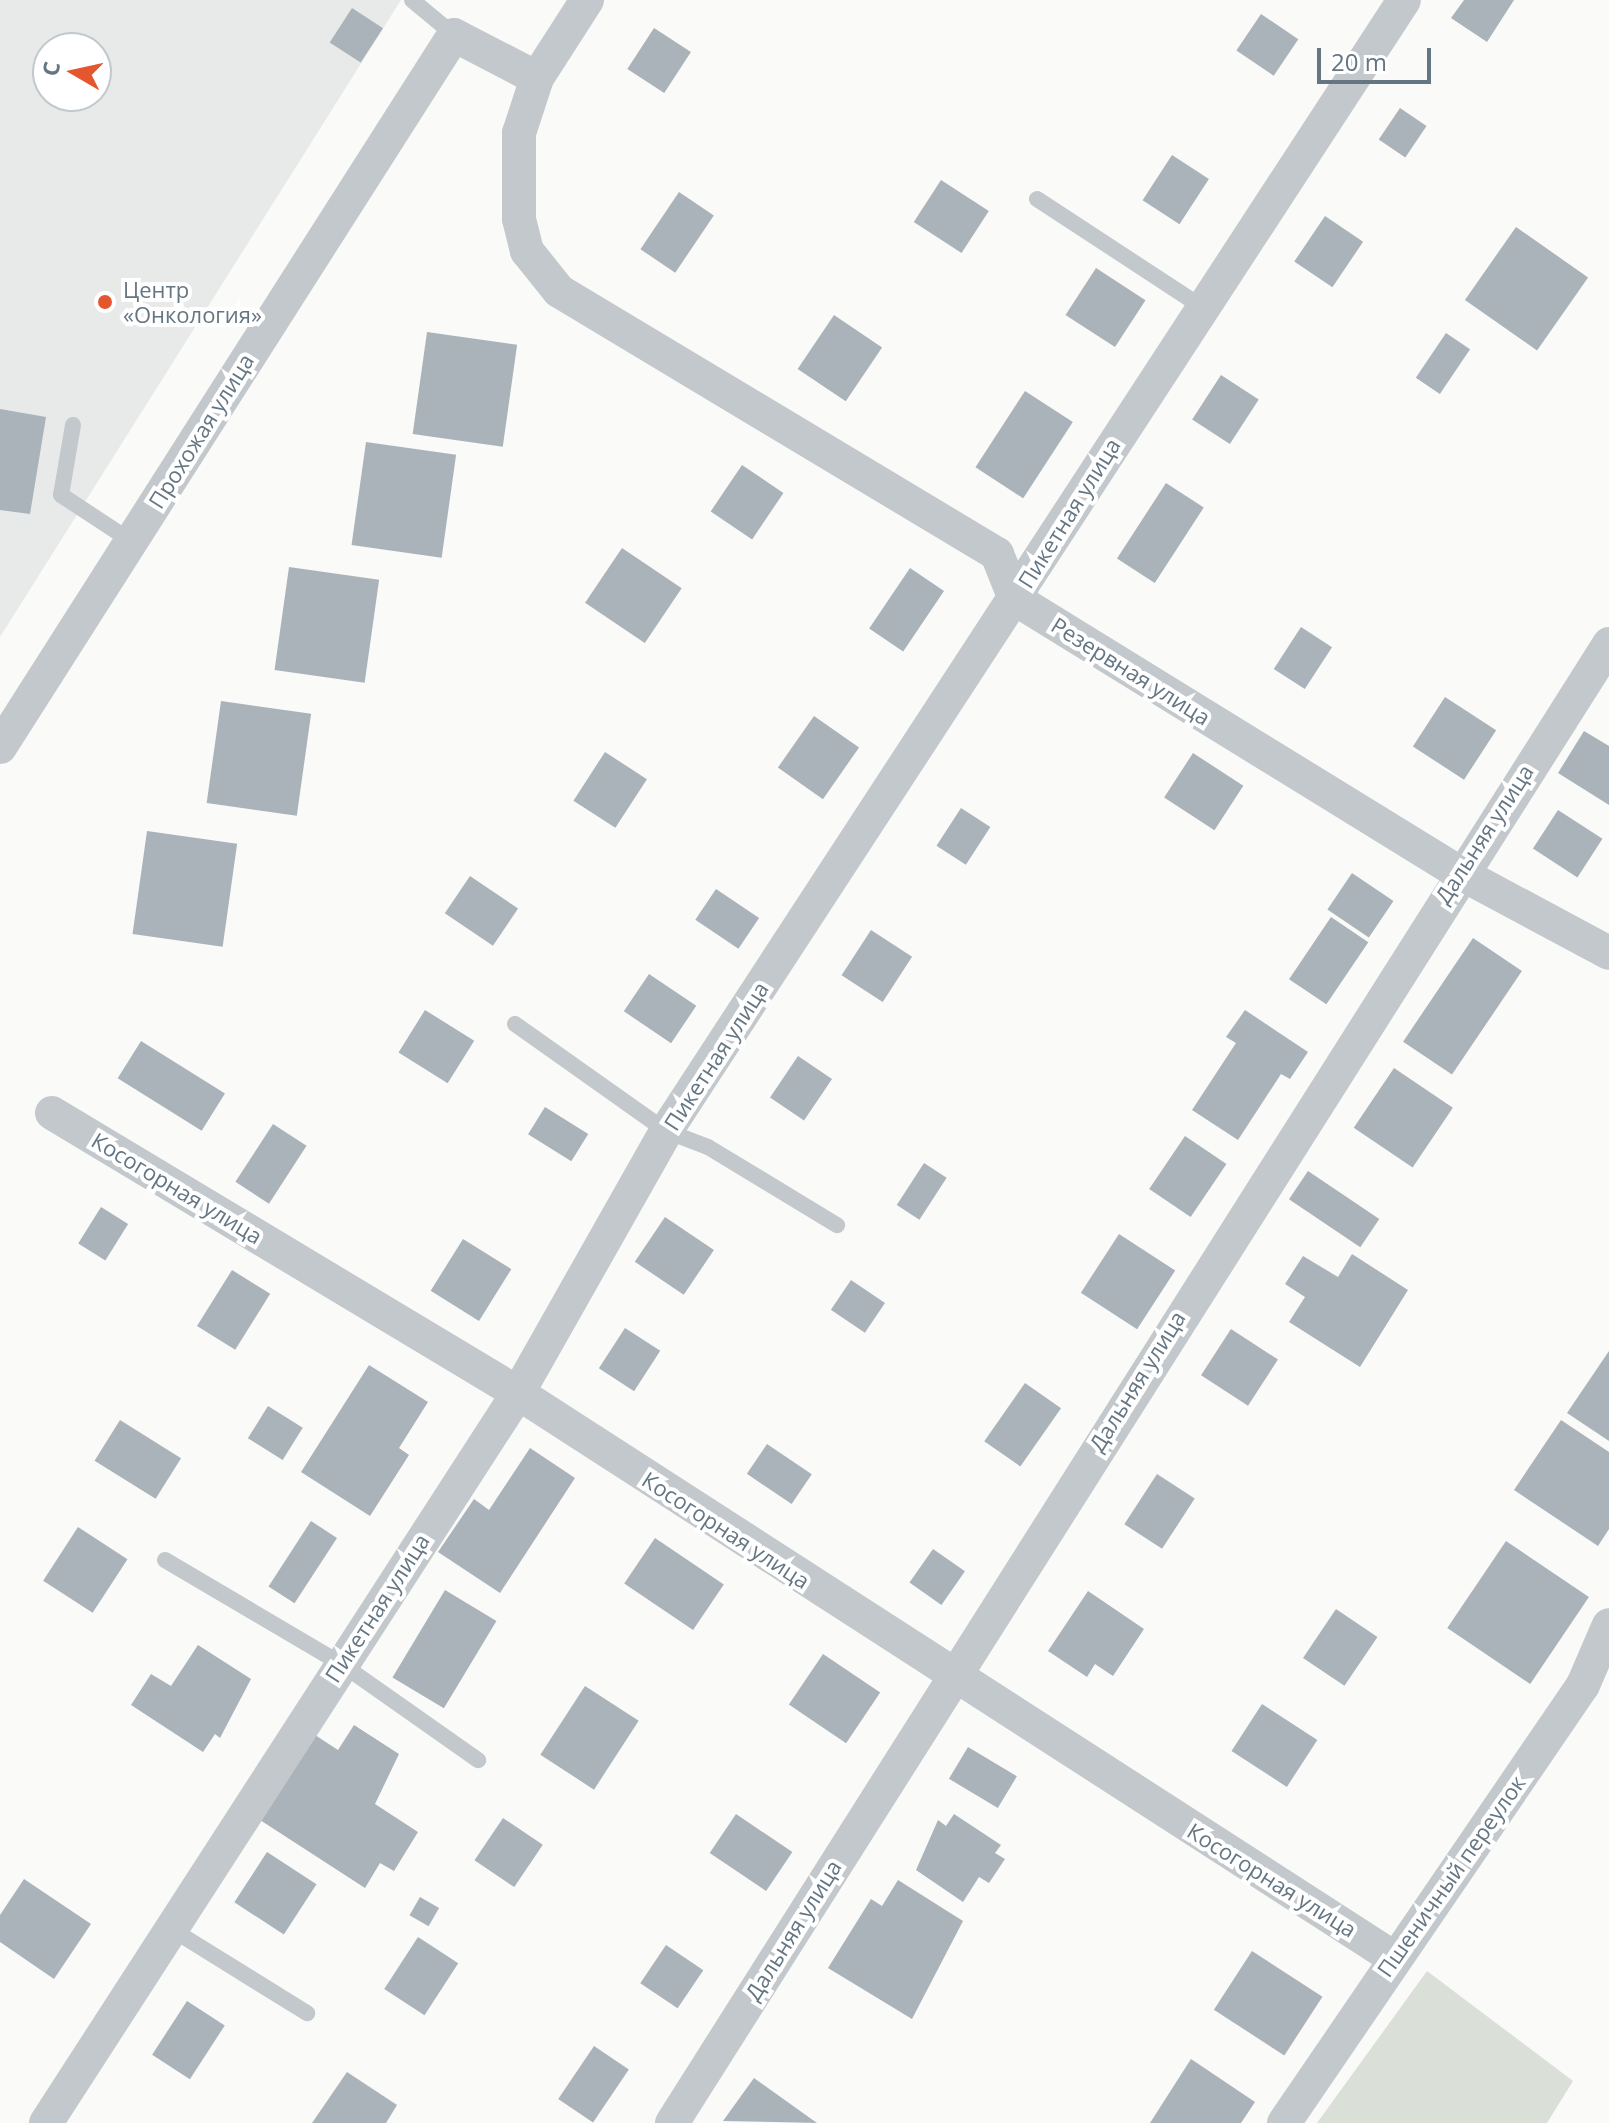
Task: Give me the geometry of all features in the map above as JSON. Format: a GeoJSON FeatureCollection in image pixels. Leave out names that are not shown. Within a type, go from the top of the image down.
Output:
{"type":"FeatureCollection","features":[{"type":"Feature","properties":{"kind":"street"},"geometry":{"type":"LineString","coordinates":[[587,0],[537,78],[519,133],[516,178],[527,251],[559,291],[997,554],[1015,599]]}},
{"type":"Feature","properties":{"kind":"street","name":"Пикетная улица"},"geometry":{"type":"LineString","coordinates":[[46,2123],[173,1930],[340,1663],[518,1393],[666,1131],[1015,599],[1199,305],[1404,0]]}},
{"type":"Feature","properties":{"kind":"street"},"geometry":{"type":"LineString","coordinates":[[454,35],[537,78]]}},
{"type":"Feature","properties":{"kind":"street","name":"Прохожая улица"},"geometry":{"type":"LineString","coordinates":[[0,747],[454,35]]}},
{"type":"Feature","properties":{"kind":"street","name":"Резервная улица"},"geometry":{"type":"LineString","coordinates":[[1015,599],[1458,872],[1609,953]]}},
{"type":"Feature","properties":{"kind":"street","name":"Дальняя улица"},"geometry":{"type":"LineString","coordinates":[[672,2123],[1458,872],[1609,644]]}},
{"type":"Feature","properties":{"kind":"street","name":"Косогорная улица"},"geometry":{"type":"LineString","coordinates":[[52,1113],[518,1393],[950,1677],[1394,1958]]}},
{"type":"Feature","properties":{"kind":"street","name":"Пшеничный переулок"},"geometry":{"type":"LineString","coordinates":[[1284,2123],[1583,1685],[1609,1625]]}},
{"type":"Feature","properties":{"kind":"lane"},"geometry":{"type":"LineString","coordinates":[[412,0],[454,35]]}},
{"type":"Feature","properties":{"kind":"lane"},"geometry":{"type":"LineString","coordinates":[[1037,199],[1199,305]]}},
{"type":"Feature","properties":{"kind":"lane"},"geometry":{"type":"LineString","coordinates":[[73,425],[61,495],[131,541]]}},
{"type":"Feature","properties":{"kind":"lane"},"geometry":{"type":"LineString","coordinates":[[515,1024],[666,1131],[708,1147],[837,1225]]}},
{"type":"Feature","properties":{"kind":"lane"},"geometry":{"type":"LineString","coordinates":[[165,1560],[340,1663],[478,1760]]}},
{"type":"Feature","properties":{"kind":"lane"},"geometry":{"type":"LineString","coordinates":[[173,1930],[307,2013]]}},
{"type":"Feature","properties":{"kind":"shaded area","name":"Центр «Онкология»"},"geometry":{"type":"Polygon","coordinates":[[[0,0],[401,0],[0,637],[0,0]]]}},
{"type":"Feature","properties":{"kind":"shaded area"},"geometry":{"type":"Polygon","coordinates":[[[1427,1971],[1573,2081],[1547,2123],[1317,2123],[1427,1971]]]}},
{"type":"Feature","properties":{"kind":"building"},"geometry":{"type":"Polygon","coordinates":[[[1464,0],[1514,0],[1487,42],[1451,18],[1464,0]]]}},
{"type":"Feature","properties":{"kind":"building"},"geometry":{"type":"Polygon","coordinates":[[[352,8],[383,28],[361,63],[330,42],[352,8]]]}},
{"type":"Feature","properties":{"kind":"building"},"geometry":{"type":"Polygon","coordinates":[[[1261,14],[1298,39],[1274,76],[1236,50],[1261,14]]]}},
{"type":"Feature","properties":{"kind":"building"},"geometry":{"type":"Polygon","coordinates":[[[654,28],[691,52],[664,93],[627,69],[654,28]]]}},
{"type":"Feature","properties":{"kind":"building"},"geometry":{"type":"Polygon","coordinates":[[[1400,108],[1427,126],[1405,157],[1379,140],[1400,108]]]}},
{"type":"Feature","properties":{"kind":"building"},"geometry":{"type":"Polygon","coordinates":[[[1172,155],[1209,179],[1179,224],[1143,200],[1172,155]]]}},
{"type":"Feature","properties":{"kind":"building"},"geometry":{"type":"Polygon","coordinates":[[[941,180],[989,211],[962,253],[914,222],[941,180]]]}},
{"type":"Feature","properties":{"kind":"building"},"geometry":{"type":"Polygon","coordinates":[[[679,192],[714,215],[675,273],[640,249],[679,192]]]}},
{"type":"Feature","properties":{"kind":"building"},"geometry":{"type":"Polygon","coordinates":[[[1325,216],[1363,242],[1332,287],[1294,262],[1325,216]]]}},
{"type":"Feature","properties":{"kind":"building"},"geometry":{"type":"Polygon","coordinates":[[[1516,227],[1588,277],[1537,350],[1465,300],[1516,227]]]}},
{"type":"Feature","properties":{"kind":"building"},"geometry":{"type":"Polygon","coordinates":[[[1096,268],[1145,300],[1115,347],[1066,315],[1096,268]]]}},
{"type":"Feature","properties":{"kind":"building"},"geometry":{"type":"Polygon","coordinates":[[[834,315],[882,347],[846,401],[798,369],[834,315]]]}},
{"type":"Feature","properties":{"kind":"building"},"geometry":{"type":"Polygon","coordinates":[[[427,332],[517,345],[503,447],[413,434],[427,332]]]}},
{"type":"Feature","properties":{"kind":"building"},"geometry":{"type":"Polygon","coordinates":[[[1446,333],[1470,349],[1440,394],[1416,378],[1446,333]]]}},
{"type":"Feature","properties":{"kind":"building"},"geometry":{"type":"Polygon","coordinates":[[[1221,375],[1259,400],[1230,444],[1192,419],[1221,375]]]}},
{"type":"Feature","properties":{"kind":"building"},"geometry":{"type":"Polygon","coordinates":[[[1025,391],[1073,422],[1023,498],[975,467],[1025,391]]]}},
{"type":"Feature","properties":{"kind":"building"},"geometry":{"type":"Polygon","coordinates":[[[0,409],[46,417],[30,514],[0,510],[0,409]]]}},
{"type":"Feature","properties":{"kind":"building"},"geometry":{"type":"Polygon","coordinates":[[[366,442],[456,455],[442,558],[352,545],[366,442]]]}},
{"type":"Feature","properties":{"kind":"building"},"geometry":{"type":"Polygon","coordinates":[[[742,465],[783,493],[752,539],[711,511],[742,465]]]}},
{"type":"Feature","properties":{"kind":"building"},"geometry":{"type":"Polygon","coordinates":[[[1166,483],[1204,508],[1155,583],[1117,558],[1166,483]]]}},
{"type":"Feature","properties":{"kind":"building"},"geometry":{"type":"Polygon","coordinates":[[[622,548],[682,588],[645,643],[585,603],[622,548]]]}},
{"type":"Feature","properties":{"kind":"building"},"geometry":{"type":"Polygon","coordinates":[[[289,567],[379,580],[365,683],[275,670],[289,567]]]}},
{"type":"Feature","properties":{"kind":"building"},"geometry":{"type":"Polygon","coordinates":[[[910,568],[944,591],[903,651],[869,629],[910,568]]]}},
{"type":"Feature","properties":{"kind":"building"},"geometry":{"type":"Polygon","coordinates":[[[1301,627],[1332,647],[1305,689],[1274,669],[1301,627]]]}},
{"type":"Feature","properties":{"kind":"building"},"geometry":{"type":"Polygon","coordinates":[[[1445,697],[1496,730],[1464,780],[1413,746],[1445,697]]]}},
{"type":"Feature","properties":{"kind":"building"},"geometry":{"type":"Polygon","coordinates":[[[221,701],[311,714],[297,816],[207,803],[221,701]]]}},
{"type":"Feature","properties":{"kind":"building"},"geometry":{"type":"Polygon","coordinates":[[[814,716],[859,748],[823,799],[778,768],[814,716]]]}},
{"type":"Feature","properties":{"kind":"building"},"geometry":{"type":"Polygon","coordinates":[[[1584,731],[1609,746],[1609,805],[1558,773],[1584,731]]]}},
{"type":"Feature","properties":{"kind":"building"},"geometry":{"type":"Polygon","coordinates":[[[605,752],[647,779],[615,828],[573,801],[605,752]]]}},
{"type":"Feature","properties":{"kind":"building"},"geometry":{"type":"Polygon","coordinates":[[[1193,753],[1243,786],[1214,830],[1164,797],[1193,753]]]}},
{"type":"Feature","properties":{"kind":"building"},"geometry":{"type":"Polygon","coordinates":[[[961,808],[990,827],[966,865],[936,846],[961,808]]]}},
{"type":"Feature","properties":{"kind":"building"},"geometry":{"type":"Polygon","coordinates":[[[1558,810],[1602,839],[1577,877],[1533,849],[1558,810]]]}},
{"type":"Feature","properties":{"kind":"building"},"geometry":{"type":"Polygon","coordinates":[[[147,831],[237,844],[223,947],[133,934],[147,831]]]}},
{"type":"Feature","properties":{"kind":"building"},"geometry":{"type":"Polygon","coordinates":[[[1352,873],[1393,901],[1369,937],[1327,909],[1352,873]]]}},
{"type":"Feature","properties":{"kind":"building"},"geometry":{"type":"Polygon","coordinates":[[[470,876],[518,908],[493,946],[445,913],[470,876]]]}},
{"type":"Feature","properties":{"kind":"building"},"geometry":{"type":"Polygon","coordinates":[[[716,889],[759,918],[738,949],[695,920],[716,889]]]}},
{"type":"Feature","properties":{"kind":"building"},"geometry":{"type":"Polygon","coordinates":[[[1331,917],[1368,942],[1326,1004],[1289,979],[1331,917]]]}},
{"type":"Feature","properties":{"kind":"building"},"geometry":{"type":"Polygon","coordinates":[[[871,930],[912,957],[883,1002],[842,975],[871,930]]]}},
{"type":"Feature","properties":{"kind":"building"},"geometry":{"type":"Polygon","coordinates":[[[1473,938],[1522,971],[1452,1075],[1403,1042],[1473,938]]]}},
{"type":"Feature","properties":{"kind":"building"},"geometry":{"type":"Polygon","coordinates":[[[649,974],[696,1006],[671,1043],[624,1011],[649,974]]]}},
{"type":"Feature","properties":{"kind":"building"},"geometry":{"type":"Polygon","coordinates":[[[425,1010],[474,1041],[448,1083],[399,1052],[425,1010]]]}},
{"type":"Feature","properties":{"kind":"building"},"geometry":{"type":"Polygon","coordinates":[[[1245,1010],[1308,1052],[1290,1079],[1281,1074],[1238,1140],[1192,1110],[1236,1043],[1226,1037],[1245,1010]]]}},
{"type":"Feature","properties":{"kind":"building"},"geometry":{"type":"Polygon","coordinates":[[[141,1041],[225,1093],[202,1131],[118,1078],[141,1041]]]}},
{"type":"Feature","properties":{"kind":"building"},"geometry":{"type":"Polygon","coordinates":[[[798,1056],[832,1079],[804,1120],[770,1097],[798,1056]]]}},
{"type":"Feature","properties":{"kind":"building"},"geometry":{"type":"Polygon","coordinates":[[[1394,1068],[1453,1108],[1413,1167],[1354,1128],[1394,1068]]]}},
{"type":"Feature","properties":{"kind":"building"},"geometry":{"type":"Polygon","coordinates":[[[545,1107],[588,1134],[571,1161],[528,1134],[545,1107]]]}},
{"type":"Feature","properties":{"kind":"building"},"geometry":{"type":"Polygon","coordinates":[[[273,1124],[307,1146],[269,1204],[235,1182],[273,1124]]]}},
{"type":"Feature","properties":{"kind":"building"},"geometry":{"type":"Polygon","coordinates":[[[1185,1136],[1226,1164],[1191,1217],[1149,1189],[1185,1136]]]}},
{"type":"Feature","properties":{"kind":"building"},"geometry":{"type":"Polygon","coordinates":[[[924,1163],[947,1178],[919,1220],[897,1205],[924,1163]]]}},
{"type":"Feature","properties":{"kind":"building"},"geometry":{"type":"Polygon","coordinates":[[[1308,1171],[1379,1219],[1360,1247],[1289,1199],[1308,1171]]]}},
{"type":"Feature","properties":{"kind":"building"},"geometry":{"type":"Polygon","coordinates":[[[101,1207],[128,1224],[105,1260],[78,1243],[101,1207]]]}},
{"type":"Feature","properties":{"kind":"building"},"geometry":{"type":"Polygon","coordinates":[[[665,1217],[714,1250],[684,1295],[635,1262],[665,1217]]]}},
{"type":"Feature","properties":{"kind":"building"},"geometry":{"type":"Polygon","coordinates":[[[1119,1234],[1175,1270],[1137,1329],[1081,1293],[1119,1234]]]}},
{"type":"Feature","properties":{"kind":"building"},"geometry":{"type":"Polygon","coordinates":[[[463,1239],[511,1269],[479,1321],[431,1291],[463,1239]]]}},
{"type":"Feature","properties":{"kind":"building"},"geometry":{"type":"Polygon","coordinates":[[[1352,1254],[1408,1290],[1360,1367],[1289,1322],[1305,1297],[1285,1284],[1303,1256],[1338,1277],[1352,1254]]]}},
{"type":"Feature","properties":{"kind":"building"},"geometry":{"type":"Polygon","coordinates":[[[232,1270],[270,1294],[235,1350],[197,1326],[232,1270]]]}},
{"type":"Feature","properties":{"kind":"building"},"geometry":{"type":"Polygon","coordinates":[[[851,1280],[885,1303],[865,1333],[831,1310],[851,1280]]]}},
{"type":"Feature","properties":{"kind":"building"},"geometry":{"type":"Polygon","coordinates":[[[625,1328],[660,1351],[634,1391],[599,1368],[625,1328]]]}},
{"type":"Feature","properties":{"kind":"building"},"geometry":{"type":"Polygon","coordinates":[[[1231,1329],[1278,1359],[1248,1406],[1201,1375],[1231,1329]]]}},
{"type":"Feature","properties":{"kind":"building"},"geometry":{"type":"Polygon","coordinates":[[[1609,1351],[1609,1441],[1567,1413],[1609,1351]]]}},
{"type":"Feature","properties":{"kind":"building"},"geometry":{"type":"Polygon","coordinates":[[[369,1365],[428,1402],[399,1448],[409,1455],[370,1516],[301,1472],[369,1365]]]}},
{"type":"Feature","properties":{"kind":"building"},"geometry":{"type":"Polygon","coordinates":[[[1025,1383],[1061,1408],[1020,1466],[984,1441],[1025,1383]]]}},
{"type":"Feature","properties":{"kind":"building"},"geometry":{"type":"Polygon","coordinates":[[[268,1406],[303,1428],[283,1460],[248,1438],[268,1406]]]}},
{"type":"Feature","properties":{"kind":"building"},"geometry":{"type":"Polygon","coordinates":[[[120,1420],[181,1458],[156,1499],[95,1461],[120,1420]]]}},
{"type":"Feature","properties":{"kind":"building"},"geometry":{"type":"Polygon","coordinates":[[[1561,1420],[1609,1452],[1609,1529],[1598,1546],[1514,1490],[1561,1420]]]}},
{"type":"Feature","properties":{"kind":"building"},"geometry":{"type":"Polygon","coordinates":[[[767,1444],[812,1474],[792,1504],[747,1474],[767,1444]]]}},
{"type":"Feature","properties":{"kind":"building"},"geometry":{"type":"Polygon","coordinates":[[[530,1448],[575,1478],[500,1593],[438,1552],[474,1499],[489,1510],[530,1448]]]}},
{"type":"Feature","properties":{"kind":"building"},"geometry":{"type":"Polygon","coordinates":[[[1157,1474],[1195,1499],[1162,1549],[1124,1524],[1157,1474]]]}},
{"type":"Feature","properties":{"kind":"building"},"geometry":{"type":"Polygon","coordinates":[[[311,1521],[337,1538],[295,1603],[269,1586],[311,1521]]]}},
{"type":"Feature","properties":{"kind":"building"},"geometry":{"type":"Polygon","coordinates":[[[78,1527],[127,1559],[93,1613],[43,1581],[78,1527]]]}},
{"type":"Feature","properties":{"kind":"building"},"geometry":{"type":"Polygon","coordinates":[[[655,1538],[724,1584],[693,1630],[624,1584],[655,1538]]]}},
{"type":"Feature","properties":{"kind":"building"},"geometry":{"type":"Polygon","coordinates":[[[1506,1541],[1589,1597],[1530,1684],[1447,1628],[1506,1541]]]}},
{"type":"Feature","properties":{"kind":"building"},"geometry":{"type":"Polygon","coordinates":[[[933,1549],[965,1571],[941,1605],[909,1583],[933,1549]]]}},
{"type":"Feature","properties":{"kind":"building"},"geometry":{"type":"Polygon","coordinates":[[[445,1590],[496,1621],[444,1708],[392,1677],[445,1590]]]}},
{"type":"Feature","properties":{"kind":"building"},"geometry":{"type":"Polygon","coordinates":[[[1088,1591],[1144,1629],[1113,1676],[1095,1664],[1087,1677],[1048,1651],[1088,1591]]]}},
{"type":"Feature","properties":{"kind":"building"},"geometry":{"type":"Polygon","coordinates":[[[1336,1609],[1377,1637],[1344,1686],[1303,1658],[1336,1609]]]}},
{"type":"Feature","properties":{"kind":"building"},"geometry":{"type":"Polygon","coordinates":[[[198,1645],[251,1679],[220,1738],[215,1734],[203,1752],[131,1705],[151,1674],[171,1686],[198,1645]]]}},
{"type":"Feature","properties":{"kind":"building"},"geometry":{"type":"Polygon","coordinates":[[[823,1654],[880,1693],[846,1743],[789,1705],[823,1654]]]}},
{"type":"Feature","properties":{"kind":"building"},"geometry":{"type":"Polygon","coordinates":[[[585,1686],[639,1721],[594,1790],[540,1755],[585,1686]]]}},
{"type":"Feature","properties":{"kind":"building"},"geometry":{"type":"Polygon","coordinates":[[[1262,1704],[1317,1740],[1287,1787],[1232,1751],[1262,1704]]]}},
{"type":"Feature","properties":{"kind":"building"},"geometry":{"type":"Polygon","coordinates":[[[354,1725],[399,1754],[375,1804],[418,1832],[394,1871],[380,1863],[365,1888],[260,1820],[315,1735],[338,1750],[354,1725]]]}},
{"type":"Feature","properties":{"kind":"building"},"geometry":{"type":"Polygon","coordinates":[[[968,1747],[1017,1776],[998,1808],[949,1779],[968,1747]]]}},
{"type":"Feature","properties":{"kind":"building"},"geometry":{"type":"Polygon","coordinates":[[[736,1814],[792,1852],[766,1891],[710,1853],[736,1814]]]}},
{"type":"Feature","properties":{"kind":"building"},"geometry":{"type":"Polygon","coordinates":[[[954,1814],[1001,1845],[995,1853],[1005,1859],[989,1883],[979,1877],[963,1902],[916,1870],[938,1820],[946,1826],[954,1814]]]}},
{"type":"Feature","properties":{"kind":"building"},"geometry":{"type":"Polygon","coordinates":[[[503,1818],[543,1845],[514,1887],[474,1860],[503,1818]]]}},
{"type":"Feature","properties":{"kind":"building"},"geometry":{"type":"Polygon","coordinates":[[[267,1852],[316,1884],[284,1934],[234,1902],[267,1852]]]}},
{"type":"Feature","properties":{"kind":"building"},"geometry":{"type":"Polygon","coordinates":[[[24,1879],[91,1924],[54,1979],[0,1942],[0,1915],[24,1879]]]}},
{"type":"Feature","properties":{"kind":"building"},"geometry":{"type":"Polygon","coordinates":[[[898,1880],[963,1921],[912,2019],[828,1968],[871,1899],[882,1906],[898,1880]]]}},
{"type":"Feature","properties":{"kind":"building"},"geometry":{"type":"Polygon","coordinates":[[[420,1897],[439,1908],[429,1926],[410,1915],[420,1897]]]}},
{"type":"Feature","properties":{"kind":"building"},"geometry":{"type":"Polygon","coordinates":[[[418,1937],[458,1963],[424,2015],[384,1989],[418,1937]]]}},
{"type":"Feature","properties":{"kind":"building"},"geometry":{"type":"Polygon","coordinates":[[[666,1945],[703,1970],[678,2008],[640,1983],[666,1945]]]}},
{"type":"Feature","properties":{"kind":"building"},"geometry":{"type":"Polygon","coordinates":[[[1252,1951],[1322,1997],[1284,2055],[1214,2010],[1252,1951]]]}},
{"type":"Feature","properties":{"kind":"building"},"geometry":{"type":"Polygon","coordinates":[[[187,2001],[225,2026],[190,2079],[152,2055],[187,2001]]]}},
{"type":"Feature","properties":{"kind":"building"},"geometry":{"type":"Polygon","coordinates":[[[594,2046],[629,2069],[593,2123],[558,2099],[594,2046]]]}},
{"type":"Feature","properties":{"kind":"building"},"geometry":{"type":"Polygon","coordinates":[[[1191,2059],[1255,2102],[1241,2123],[1150,2123],[1191,2059]]]}},
{"type":"Feature","properties":{"kind":"building"},"geometry":{"type":"Polygon","coordinates":[[[347,2072],[397,2105],[386,2123],[312,2123],[347,2072]]]}},
{"type":"Feature","properties":{"kind":"building"},"geometry":{"type":"Polygon","coordinates":[[[754,2078],[817,2123],[723,2121],[754,2078]]]}},
{"type":"Feature","properties":{"kind":"place","name":"Центр «Онкология»"},"geometry":{"type":"Point","coordinates":[105,302]}}]}
